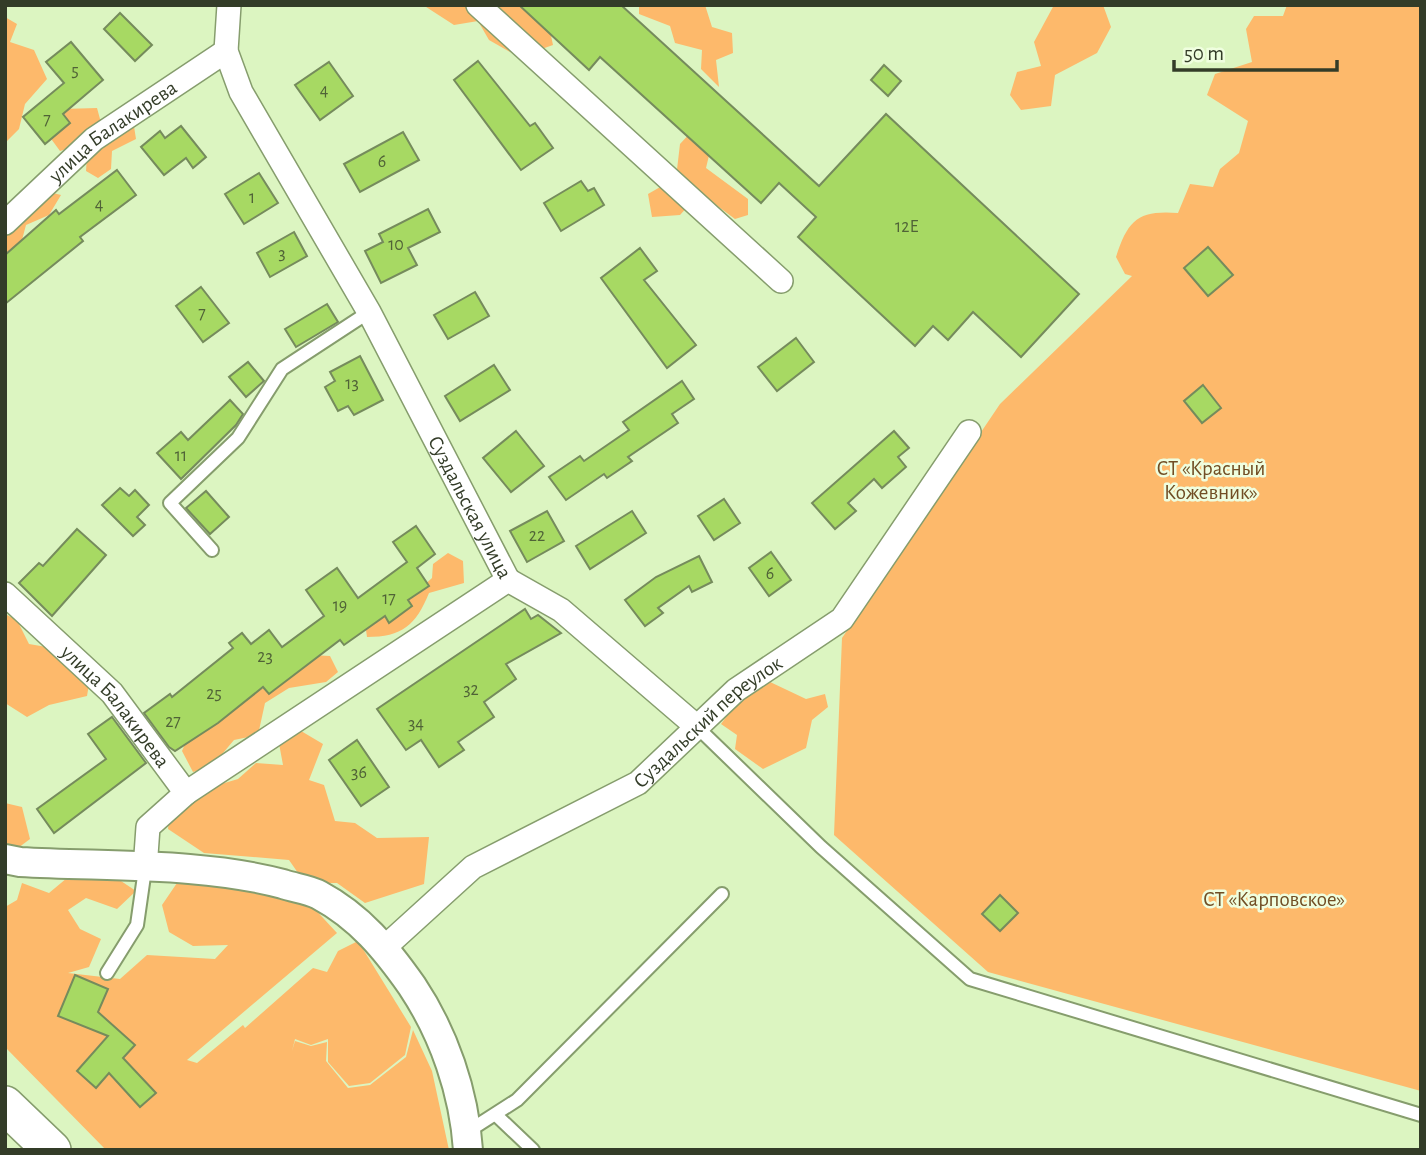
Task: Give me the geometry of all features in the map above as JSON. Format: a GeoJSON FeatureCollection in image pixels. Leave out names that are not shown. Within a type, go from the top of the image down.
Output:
{"type":"FeatureCollection","features":[{"type":"Feature","properties":{"kind":"main road"},"geometry":{"type":"LineString","coordinates":[[5,1105],[52,1150]]}},
{"type":"Feature","properties":{"kind":"street","name":"Суздальская улица"},"geometry":{"type":"LineString","coordinates":[[145,869],[148,827],[186,793],[508,580],[369,312],[241,92],[226,51],[229,5]]}},
{"type":"Feature","properties":{"kind":"street"},"geometry":{"type":"LineString","coordinates":[[478,5],[781,281]]}},
{"type":"Feature","properties":{"kind":"street","name":"улица Балакирева"},"geometry":{"type":"LineString","coordinates":[[5,223],[94,139],[226,51]]}},
{"type":"Feature","properties":{"kind":"street","name":"Суздальский переулок"},"geometry":{"type":"LineString","coordinates":[[385,947],[473,867],[638,783],[736,690],[842,619],[969,432]]}},
{"type":"Feature","properties":{"kind":"street"},"geometry":{"type":"LineString","coordinates":[[508,580],[561,610],[696,726]]}},
{"type":"Feature","properties":{"kind":"street","name":"улица Балакирева"},"geometry":{"type":"LineString","coordinates":[[5,594],[112,693],[186,793]]}},
{"type":"Feature","properties":{"kind":"street"},"geometry":{"type":"LineString","coordinates":[[5,859],[145,869],[189,869],[254,877],[317,894],[354,917],[385,947],[433,1017],[456,1082],[467,1141]]}},
{"type":"Feature","properties":{"kind":"lane"},"geometry":{"type":"LineString","coordinates":[[212,550],[170,503],[239,438],[282,369],[369,312]]}},
{"type":"Feature","properties":{"kind":"lane"},"geometry":{"type":"LineString","coordinates":[[696,726],[821,847],[970,979],[1421,1115]]}},
{"type":"Feature","properties":{"kind":"lane"},"geometry":{"type":"LineString","coordinates":[[107,973],[137,925],[145,869]]}},
{"type":"Feature","properties":{"kind":"lane"},"geometry":{"type":"LineString","coordinates":[[467,1141],[517,1100],[722,894]]}},
{"type":"Feature","properties":{"kind":"lane"},"geometry":{"type":"LineString","coordinates":[[496,1115],[533,1150]]}},
{"type":"Feature","properties":{"kind":"green space"},"geometry":{"type":"Polygon","coordinates":[[[423,5],[526,5],[547,17],[553,45],[519,57],[489,40],[478,21],[454,25],[423,5]]]}},
{"type":"Feature","properties":{"kind":"green space"},"geometry":{"type":"Polygon","coordinates":[[[639,5],[705,5],[712,27],[732,33],[733,53],[716,60],[719,87],[701,69],[702,50],[675,43],[670,26],[639,14],[639,5]]]}},
{"type":"Feature","properties":{"kind":"green space"},"geometry":{"type":"Polygon","coordinates":[[[1054,5],[1103,5],[1111,27],[1097,53],[1055,75],[1051,106],[1021,110],[1010,95],[1017,72],[1041,66],[1034,42],[1054,5]]]}},
{"type":"Feature","properties":{"kind":"green space","name":"СТ «Красный Кожевник»"},"geometry":{"type":"Polygon","coordinates":[[[1287,5],[1421,5],[1421,1091],[988,972],[834,835],[842,638],[1000,404],[1132,276],[1125,274],[1116,257],[1130,226],[1136,220],[1153,213],[1178,213],[1190,184],[1213,187],[1220,169],[1239,153],[1248,121],[1207,95],[1215,74],[1252,62],[1246,29],[1254,16],[1283,16],[1287,5]]]}},
{"type":"Feature","properties":{"kind":"green space"},"geometry":{"type":"Polygon","coordinates":[[[5,17],[17,24],[10,42],[34,50],[47,79],[25,104],[19,129],[5,143],[5,17]]]}},
{"type":"Feature","properties":{"kind":"green space"},"geometry":{"type":"Polygon","coordinates":[[[97,108],[100,119],[133,120],[136,139],[112,151],[111,169],[98,178],[86,171],[88,142],[60,151],[49,136],[62,109],[97,108]]]}},
{"type":"Feature","properties":{"kind":"green space"},"geometry":{"type":"Polygon","coordinates":[[[693,130],[712,143],[706,168],[748,199],[748,215],[735,219],[700,193],[680,215],[652,217],[648,194],[676,178],[680,144],[693,130]]]}},
{"type":"Feature","properties":{"kind":"green space"},"geometry":{"type":"Polygon","coordinates":[[[45,191],[61,195],[49,215],[26,225],[19,251],[5,254],[5,220],[29,217],[45,191]]]}},
{"type":"Feature","properties":{"kind":"green space"},"geometry":{"type":"Polygon","coordinates":[[[448,553],[463,561],[464,583],[429,593],[413,621],[399,632],[367,637],[365,623],[420,589],[432,578],[433,564],[448,553]]]}},
{"type":"Feature","properties":{"kind":"green space"},"geometry":{"type":"Polygon","coordinates":[[[5,614],[17,620],[29,644],[64,650],[90,678],[87,696],[49,705],[27,717],[5,703],[5,614]]]}},
{"type":"Feature","properties":{"kind":"green space"},"geometry":{"type":"Polygon","coordinates":[[[291,654],[330,656],[338,672],[326,682],[289,688],[265,703],[258,735],[234,740],[212,766],[193,772],[182,751],[194,723],[244,693],[274,686],[291,654]]]}},
{"type":"Feature","properties":{"kind":"green space"},"geometry":{"type":"Polygon","coordinates":[[[768,681],[806,699],[825,694],[828,707],[812,720],[806,748],[763,769],[735,749],[737,735],[721,724],[744,693],[768,681]]]}},
{"type":"Feature","properties":{"kind":"green space"},"geometry":{"type":"Polygon","coordinates":[[[296,728],[323,744],[309,780],[324,785],[335,821],[355,823],[377,838],[429,837],[424,884],[365,903],[337,883],[305,883],[289,860],[204,853],[168,829],[171,799],[238,779],[256,763],[283,765],[278,738],[296,728]]]}},
{"type":"Feature","properties":{"kind":"green space"},"geometry":{"type":"Polygon","coordinates":[[[5,803],[22,807],[30,839],[14,851],[5,850],[5,803]]]}},
{"type":"Feature","properties":{"kind":"green space"},"geometry":{"type":"Polygon","coordinates":[[[67,878],[121,881],[136,891],[117,909],[86,898],[68,910],[80,929],[101,939],[89,967],[68,973],[120,979],[147,955],[215,959],[228,945],[193,946],[169,932],[162,905],[177,883],[229,884],[312,906],[337,933],[187,1060],[197,1063],[243,1025],[245,1028],[313,968],[327,972],[338,951],[358,941],[411,1027],[405,1055],[370,1083],[349,1086],[328,1062],[328,1039],[311,1045],[295,1039],[292,1051],[295,1041],[311,1046],[327,1042],[326,1061],[348,1088],[370,1085],[406,1057],[413,1030],[432,1071],[449,1150],[106,1150],[5,1047],[5,907],[17,900],[22,883],[49,893],[67,878]]]}},
{"type":"Feature","properties":{"kind":"building"},"geometry":{"type":"Polygon","coordinates":[[[519,5],[621,5],[819,186],[886,114],[1079,294],[1021,357],[973,312],[948,340],[933,326],[915,346],[798,237],[816,217],[779,183],[761,203],[600,57],[589,70],[519,5]]]}},
{"type":"Feature","properties":{"kind":"building"},"geometry":{"type":"Polygon","coordinates":[[[120,13],[152,45],[135,61],[104,29],[120,13]]]}},
{"type":"Feature","properties":{"kind":"building"},"geometry":{"type":"Polygon","coordinates":[[[71,42],[103,80],[63,114],[70,123],[45,144],[23,117],[64,83],[46,62],[71,42]]]}},
{"type":"Feature","properties":{"kind":"building"},"geometry":{"type":"Polygon","coordinates":[[[478,61],[530,126],[535,123],[553,148],[521,170],[454,80],[478,61]]]}},
{"type":"Feature","properties":{"kind":"building"},"geometry":{"type":"Polygon","coordinates":[[[329,62],[353,96],[320,120],[295,85],[329,62]]]}},
{"type":"Feature","properties":{"kind":"building"},"geometry":{"type":"Polygon","coordinates":[[[884,65],[901,81],[888,96],[871,80],[884,65]]]}},
{"type":"Feature","properties":{"kind":"building"},"geometry":{"type":"Polygon","coordinates":[[[181,126],[206,157],[193,168],[186,158],[164,175],[141,147],[160,131],[165,138],[181,126]]]}},
{"type":"Feature","properties":{"kind":"building"},"geometry":{"type":"Polygon","coordinates":[[[403,132],[419,160],[360,192],[344,164],[403,132]]]}},
{"type":"Feature","properties":{"kind":"building"},"geometry":{"type":"Polygon","coordinates":[[[117,170],[136,195],[80,237],[83,241],[5,304],[5,255],[56,210],[59,214],[117,170]]]}},
{"type":"Feature","properties":{"kind":"building"},"geometry":{"type":"Polygon","coordinates":[[[259,173],[278,203],[244,224],[225,194],[259,173]]]}},
{"type":"Feature","properties":{"kind":"building"},"geometry":{"type":"Polygon","coordinates":[[[581,181],[588,191],[594,188],[604,205],[561,231],[544,203],[581,181]]]}},
{"type":"Feature","properties":{"kind":"building"},"geometry":{"type":"Polygon","coordinates":[[[428,209],[440,232],[408,248],[417,265],[381,283],[365,251],[383,242],[379,234],[428,209]]]}},
{"type":"Feature","properties":{"kind":"building"},"geometry":{"type":"Polygon","coordinates":[[[294,232],[307,256],[270,277],[257,253],[294,232]]]}},
{"type":"Feature","properties":{"kind":"building"},"geometry":{"type":"Polygon","coordinates":[[[1208,247],[1233,275],[1208,296],[1184,268],[1208,247]]]}},
{"type":"Feature","properties":{"kind":"building"},"geometry":{"type":"Polygon","coordinates":[[[640,248],[657,271],[644,280],[696,345],[667,368],[601,278],[640,248]]]}},
{"type":"Feature","properties":{"kind":"building"},"geometry":{"type":"Polygon","coordinates":[[[201,287],[229,323],[203,342],[176,306],[201,287]]]}},
{"type":"Feature","properties":{"kind":"building"},"geometry":{"type":"Polygon","coordinates":[[[475,292],[489,316],[448,339],[434,315],[475,292]]]}},
{"type":"Feature","properties":{"kind":"building"},"geometry":{"type":"Polygon","coordinates":[[[327,304],[338,322],[296,347],[285,329],[327,304]]]}},
{"type":"Feature","properties":{"kind":"building"},"geometry":{"type":"Polygon","coordinates":[[[796,338],[814,362],[777,391],[758,367],[796,338]]]}},
{"type":"Feature","properties":{"kind":"building"},"geometry":{"type":"Polygon","coordinates":[[[360,356],[383,400],[354,415],[348,406],[338,411],[325,387],[335,381],[330,372],[360,356]]]}},
{"type":"Feature","properties":{"kind":"building"},"geometry":{"type":"Polygon","coordinates":[[[248,362],[264,381],[246,397],[229,377],[248,362]]]}},
{"type":"Feature","properties":{"kind":"building"},"geometry":{"type":"Polygon","coordinates":[[[494,365],[510,390],[460,421],[445,396],[494,365]]]}},
{"type":"Feature","properties":{"kind":"building"},"geometry":{"type":"Polygon","coordinates":[[[682,381],[694,399],[672,414],[678,423],[628,457],[632,461],[607,478],[604,474],[566,500],[549,477],[580,456],[584,461],[629,430],[623,422],[682,381]]]}},
{"type":"Feature","properties":{"kind":"building"},"geometry":{"type":"Polygon","coordinates":[[[1203,385],[1221,408],[1202,423],[1184,401],[1203,385]]]}},
{"type":"Feature","properties":{"kind":"building"},"geometry":{"type":"Polygon","coordinates":[[[230,400],[243,414],[236,425],[181,479],[157,453],[181,432],[188,440],[230,400]]]}},
{"type":"Feature","properties":{"kind":"building"},"geometry":{"type":"Polygon","coordinates":[[[516,431],[544,466],[511,492],[483,458],[516,431]]]}},
{"type":"Feature","properties":{"kind":"building"},"geometry":{"type":"Polygon","coordinates":[[[894,431],[909,448],[898,457],[906,467],[882,488],[874,479],[848,503],[856,511],[835,529],[812,503],[894,431]]]}},
{"type":"Feature","properties":{"kind":"building"},"geometry":{"type":"Polygon","coordinates":[[[120,488],[129,496],[135,490],[149,505],[137,517],[145,525],[133,536],[102,505],[120,488]]]}},
{"type":"Feature","properties":{"kind":"building"},"geometry":{"type":"Polygon","coordinates":[[[206,491],[229,517],[210,534],[186,508],[206,491]]]}},
{"type":"Feature","properties":{"kind":"building"},"geometry":{"type":"Polygon","coordinates":[[[724,499],[740,523],[714,540],[698,516],[724,499]]]}},
{"type":"Feature","properties":{"kind":"building"},"geometry":{"type":"Polygon","coordinates":[[[547,511],[564,541],[527,562],[510,531],[547,511]]]}},
{"type":"Feature","properties":{"kind":"building"},"geometry":{"type":"Polygon","coordinates":[[[632,511],[646,533],[590,569],[576,546],[632,511]]]}},
{"type":"Feature","properties":{"kind":"building"},"geometry":{"type":"Polygon","coordinates":[[[416,526],[435,554],[417,568],[429,586],[408,600],[412,606],[389,623],[385,616],[344,645],[340,640],[269,694],[263,687],[218,723],[175,751],[169,747],[144,713],[170,694],[172,697],[233,648],[229,643],[242,633],[251,644],[269,630],[282,647],[324,616],[306,590],[337,568],[358,598],[407,562],[393,542],[416,526]]]}},
{"type":"Feature","properties":{"kind":"building"},"geometry":{"type":"Polygon","coordinates":[[[77,529],[106,555],[52,616],[19,583],[39,563],[43,566],[77,529]]]}},
{"type":"Feature","properties":{"kind":"building"},"geometry":{"type":"Polygon","coordinates":[[[771,552],[791,580],[769,596],[749,568],[771,552]]]}},
{"type":"Feature","properties":{"kind":"building"},"geometry":{"type":"Polygon","coordinates":[[[699,556],[712,582],[692,592],[689,586],[658,608],[663,613],[645,626],[625,600],[656,577],[699,556]]]}},
{"type":"Feature","properties":{"kind":"building"},"geometry":{"type":"Polygon","coordinates":[[[525,609],[531,619],[538,615],[561,633],[506,664],[516,679],[484,702],[494,717],[458,742],[464,750],[439,767],[421,740],[406,750],[377,709],[525,609]]]}},
{"type":"Feature","properties":{"kind":"building"},"geometry":{"type":"Polygon","coordinates":[[[112,717],[146,763],[54,833],[37,809],[106,759],[88,734],[112,717]]]}},
{"type":"Feature","properties":{"kind":"building"},"geometry":{"type":"Polygon","coordinates":[[[357,740],[389,787],[361,806],[329,760],[357,740]]]}},
{"type":"Feature","properties":{"kind":"building"},"geometry":{"type":"Polygon","coordinates":[[[1000,895],[1018,913],[1000,931],[982,914],[1000,895]]]}},
{"type":"Feature","properties":{"kind":"building"},"geometry":{"type":"Polygon","coordinates":[[[75,975],[108,989],[98,1012],[135,1045],[123,1058],[156,1093],[140,1107],[109,1073],[96,1088],[77,1071],[108,1036],[58,1016],[75,975]]]}},
{"type":"Feature","properties":{"kind":"park label","name":"СТ «Карповское»"},"geometry":{"type":"Point","coordinates":[1274,899]}}]}
